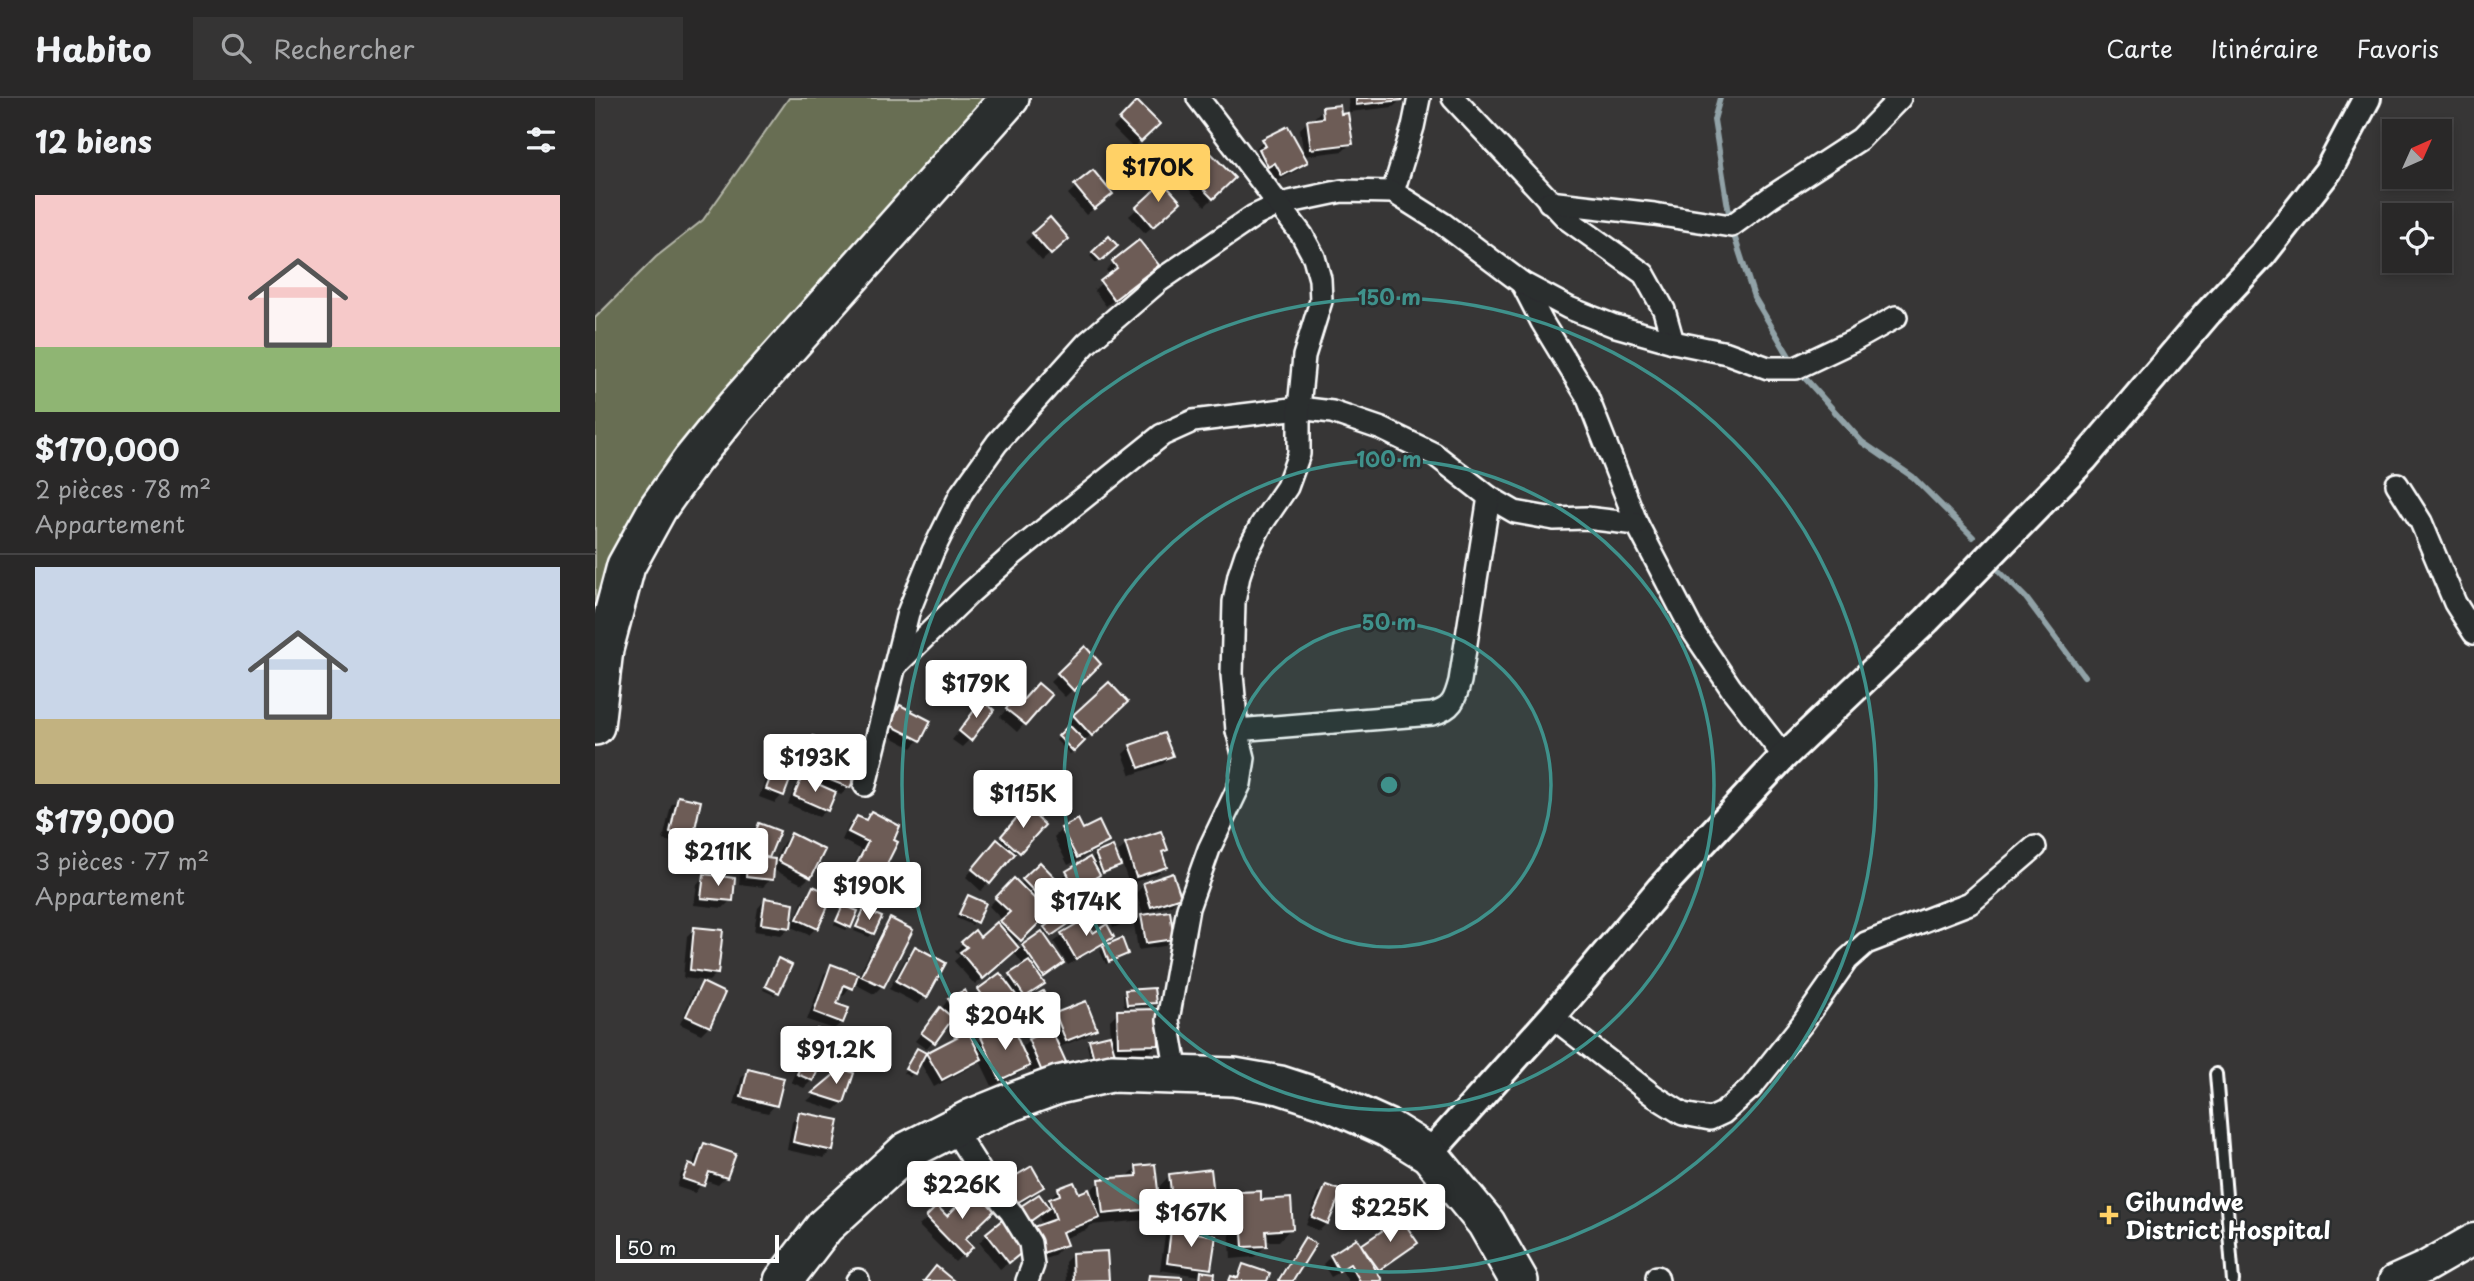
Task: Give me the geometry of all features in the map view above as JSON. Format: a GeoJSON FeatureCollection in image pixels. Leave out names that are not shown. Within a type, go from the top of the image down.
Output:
{"type":"FeatureCollection","features":[{"type":"Feature","properties":{"kind":"highway"},"geometry":{"type":"LineString","coordinates":[[595,726],[604,649],[626,566],[658,508],[734,408],[1010,98]]}},
{"type":"Feature","properties":{"kind":"highway"},"geometry":{"type":"LineString","coordinates":[[783,1281],[825,1226],[907,1151],[972,1118],[1058,1085],[1111,1073],[1234,1077],[1280,1085],[1352,1111],[1387,1128],[1429,1154],[1486,1223],[1519,1281]]}},
{"type":"Feature","properties":{"kind":"main road"},"geometry":{"type":"LineString","coordinates":[[2394,1281],[2425,1267],[2474,1238]]}},
{"type":"Feature","properties":{"kind":"street"},"geometry":{"type":"LineString","coordinates":[[1177,1074],[1168,1020],[1188,908],[1209,849],[1240,784],[1244,758],[1237,730],[1232,674],[1234,603],[1246,554],[1261,525],[1287,487],[1299,454],[1299,408],[1304,356],[1321,301],[1320,279],[1314,257],[1303,235],[1198,98]]}},
{"type":"Feature","properties":{"kind":"street"},"geometry":{"type":"LineString","coordinates":[[1393,192],[1413,128],[1419,98]]}},
{"type":"Feature","properties":{"kind":"street"},"geometry":{"type":"LineString","coordinates":[[1453,98],[1549,202],[1581,232],[1644,274],[1664,310],[1673,342]]}},
{"type":"Feature","properties":{"kind":"street"},"geometry":{"type":"LineString","coordinates":[[1549,202],[1731,226],[1860,139],[1900,98]]}},
{"type":"Feature","properties":{"kind":"street"},"geometry":{"type":"LineString","coordinates":[[1429,1154],[1552,1017],[1660,890],[1783,756],[1927,620],[2084,459],[2208,313],[2263,254],[2328,171],[2367,98]]}},
{"type":"Feature","properties":{"kind":"street"},"geometry":{"type":"LineString","coordinates":[[865,785],[908,613],[933,551],[963,492],[997,443],[1087,343],[1159,281],[1254,216],[1280,204],[1342,191],[1393,192],[1443,223],[1522,284],[1569,308],[1612,325],[1727,353],[1768,368],[1796,368],[1896,317]]}},
{"type":"Feature","properties":{"kind":"street"},"geometry":{"type":"LineString","coordinates":[[1522,284],[1587,396],[1637,524],[1692,629],[1731,688],[1783,756]]}},
{"type":"Feature","properties":{"kind":"street"},"geometry":{"type":"LineString","coordinates":[[895,666],[1015,553],[1162,435],[1193,421],[1299,408],[1332,412],[1393,434],[1434,454],[1489,497],[1515,512],[1554,519],[1586,518],[1637,524]]}},
{"type":"Feature","properties":{"kind":"street"},"geometry":{"type":"LineString","coordinates":[[2396,484],[2421,522],[2455,603],[2474,633]]}},
{"type":"Feature","properties":{"kind":"street"},"geometry":{"type":"LineString","coordinates":[[1237,730],[1432,714],[1445,710],[1455,701],[1489,497]]}},
{"type":"Feature","properties":{"kind":"street"},"geometry":{"type":"LineString","coordinates":[[1552,1017],[1654,1096],[1683,1114],[1710,1119],[1723,1114],[1751,1088],[1802,1024],[1847,960],[1865,943],[1970,903],[2035,847]]}},
{"type":"Feature","properties":{"kind":"street"},"geometry":{"type":"LineString","coordinates":[[953,1128],[1030,1243],[1033,1265],[1027,1281]]}},
{"type":"Feature","properties":{"kind":"lane"},"geometry":{"type":"LineString","coordinates":[[2216,1074],[2233,1281]]}},
{"type":"Feature","properties":{"kind":"green space"},"geometry":{"type":"Polygon","coordinates":[[[789,98],[1010,98],[658,508],[595,726],[595,318],[656,257],[703,220],[789,98]]]}},
{"type":"Feature","properties":{"kind":"building"},"geometry":{"type":"Polygon","coordinates":[[[1356,98],[1402,98],[1402,100],[1356,105],[1356,98]]]}},
{"type":"Feature","properties":{"kind":"building"},"geometry":{"type":"Polygon","coordinates":[[[1137,101],[1160,124],[1141,142],[1119,120],[1137,101]]]}},
{"type":"Feature","properties":{"kind":"building"},"geometry":{"type":"Polygon","coordinates":[[[1340,105],[1341,114],[1348,113],[1353,144],[1311,149],[1307,120],[1323,118],[1322,107],[1340,105]]]}},
{"type":"Feature","properties":{"kind":"building"},"geometry":{"type":"Polygon","coordinates":[[[1288,126],[1308,162],[1282,176],[1275,163],[1268,167],[1259,149],[1266,146],[1262,139],[1288,126]]]}},
{"type":"Feature","properties":{"kind":"building"},"geometry":{"type":"Polygon","coordinates":[[[1206,148],[1235,178],[1213,199],[1184,169],[1206,148]]]}},
{"type":"Feature","properties":{"kind":"building"},"geometry":{"type":"Polygon","coordinates":[[[1093,170],[1113,194],[1094,209],[1074,185],[1093,170]]]}},
{"type":"Feature","properties":{"kind":"building"},"geometry":{"type":"Polygon","coordinates":[[[1163,182],[1181,202],[1153,227],[1136,207],[1163,182]]]}},
{"type":"Feature","properties":{"kind":"building"},"geometry":{"type":"Polygon","coordinates":[[[1050,217],[1069,239],[1051,255],[1032,233],[1050,217]]]}},
{"type":"Feature","properties":{"kind":"building"},"geometry":{"type":"Polygon","coordinates":[[[1109,236],[1118,246],[1101,261],[1092,252],[1109,236]]]}},
{"type":"Feature","properties":{"kind":"building"},"geometry":{"type":"Polygon","coordinates":[[[1139,240],[1159,265],[1114,300],[1100,281],[1117,268],[1112,261],[1139,240]]]}},
{"type":"Feature","properties":{"kind":"building"},"geometry":{"type":"Polygon","coordinates":[[[1085,646],[1101,664],[1074,691],[1057,673],[1085,646]]]}},
{"type":"Feature","properties":{"kind":"building"},"geometry":{"type":"Polygon","coordinates":[[[1109,682],[1128,702],[1092,736],[1073,715],[1109,682]]]}},
{"type":"Feature","properties":{"kind":"building"},"geometry":{"type":"Polygon","coordinates":[[[1038,683],[1052,695],[1026,725],[1006,709],[1016,696],[1022,701],[1038,683]]]}},
{"type":"Feature","properties":{"kind":"building"},"geometry":{"type":"Polygon","coordinates":[[[982,700],[994,710],[971,741],[959,731],[982,700]]]}},
{"type":"Feature","properties":{"kind":"building"},"geometry":{"type":"Polygon","coordinates":[[[900,705],[931,721],[921,741],[890,725],[900,705]]]}},
{"type":"Feature","properties":{"kind":"building"},"geometry":{"type":"Polygon","coordinates":[[[1069,725],[1085,741],[1074,752],[1058,736],[1069,725]]]}},
{"type":"Feature","properties":{"kind":"building"},"geometry":{"type":"Polygon","coordinates":[[[1164,733],[1173,756],[1139,768],[1130,745],[1164,733]]]}},
{"type":"Feature","properties":{"kind":"building"},"geometry":{"type":"Polygon","coordinates":[[[813,736],[829,743],[840,738],[850,742],[853,753],[863,757],[850,788],[800,768],[813,736]]]}},
{"type":"Feature","properties":{"kind":"building"},"geometry":{"type":"Polygon","coordinates":[[[783,745],[801,751],[784,796],[766,789],[783,745]]]}},
{"type":"Feature","properties":{"kind":"building"},"geometry":{"type":"Polygon","coordinates":[[[802,777],[836,792],[828,811],[794,796],[802,777]]]}},
{"type":"Feature","properties":{"kind":"building"},"geometry":{"type":"Polygon","coordinates":[[[1034,778],[1057,792],[1049,805],[1025,790],[1034,778]]]}},
{"type":"Feature","properties":{"kind":"building"},"geometry":{"type":"Polygon","coordinates":[[[678,796],[701,801],[693,838],[670,832],[678,796]]]}},
{"type":"Feature","properties":{"kind":"building"},"geometry":{"type":"Polygon","coordinates":[[[1026,807],[1045,825],[1020,853],[1001,836],[1026,807]]]}},
{"type":"Feature","properties":{"kind":"building"},"geometry":{"type":"Polygon","coordinates":[[[871,811],[900,826],[894,840],[898,842],[879,880],[855,867],[868,842],[848,832],[857,816],[866,820],[871,811]]]}},
{"type":"Feature","properties":{"kind":"building"},"geometry":{"type":"Polygon","coordinates":[[[1078,819],[1083,829],[1099,821],[1109,842],[1077,858],[1061,828],[1078,819]]]}},
{"type":"Feature","properties":{"kind":"building"},"geometry":{"type":"Polygon","coordinates":[[[759,823],[780,831],[769,858],[748,850],[759,823]]]}},
{"type":"Feature","properties":{"kind":"building"},"geometry":{"type":"Polygon","coordinates":[[[1161,831],[1168,850],[1162,852],[1167,867],[1136,877],[1125,843],[1161,831]]]}},
{"type":"Feature","properties":{"kind":"building"},"geometry":{"type":"Polygon","coordinates":[[[791,833],[825,850],[811,878],[778,861],[791,833]]]}},
{"type":"Feature","properties":{"kind":"building"},"geometry":{"type":"Polygon","coordinates":[[[997,839],[1015,854],[990,884],[972,869],[997,839]]]}},
{"type":"Feature","properties":{"kind":"building"},"geometry":{"type":"Polygon","coordinates":[[[1113,846],[1121,866],[1103,873],[1095,853],[1113,846]]]}},
{"type":"Feature","properties":{"kind":"building"},"geometry":{"type":"Polygon","coordinates":[[[748,856],[775,859],[773,880],[746,877],[748,856]]]}},
{"type":"Feature","properties":{"kind":"building"},"geometry":{"type":"Polygon","coordinates":[[[1090,857],[1100,875],[1076,889],[1066,871],[1090,857]]]}},
{"type":"Feature","properties":{"kind":"building"},"geometry":{"type":"Polygon","coordinates":[[[1040,862],[1071,894],[1053,911],[1022,879],[1040,862]]]}},
{"type":"Feature","properties":{"kind":"building"},"geometry":{"type":"Polygon","coordinates":[[[1173,873],[1181,897],[1151,907],[1143,883],[1173,873]]]}},
{"type":"Feature","properties":{"kind":"building"},"geometry":{"type":"Polygon","coordinates":[[[704,874],[735,878],[733,901],[701,898],[704,874]]]}},
{"type":"Feature","properties":{"kind":"building"},"geometry":{"type":"Polygon","coordinates":[[[1014,878],[1049,913],[1021,941],[1000,921],[1010,912],[995,898],[1014,878]]]}},
{"type":"Feature","properties":{"kind":"building"},"geometry":{"type":"Polygon","coordinates":[[[813,886],[833,895],[818,929],[797,919],[813,886]]]}},
{"type":"Feature","properties":{"kind":"building"},"geometry":{"type":"Polygon","coordinates":[[[1122,886],[1135,915],[1121,921],[1117,912],[1093,922],[1084,903],[1122,886]]]}},
{"type":"Feature","properties":{"kind":"building"},"geometry":{"type":"Polygon","coordinates":[[[968,895],[986,903],[977,923],[959,914],[968,895]]]}},
{"type":"Feature","properties":{"kind":"building"},"geometry":{"type":"Polygon","coordinates":[[[765,898],[794,903],[791,928],[761,924],[765,898]]]}},
{"type":"Feature","properties":{"kind":"building"},"geometry":{"type":"Polygon","coordinates":[[[843,905],[858,911],[851,928],[836,921],[843,905]]]}},
{"type":"Feature","properties":{"kind":"building"},"geometry":{"type":"Polygon","coordinates":[[[1076,905],[1083,914],[1051,936],[1044,927],[1076,905]]]}},
{"type":"Feature","properties":{"kind":"building"},"geometry":{"type":"Polygon","coordinates":[[[864,909],[882,917],[874,934],[856,927],[864,909]]]}},
{"type":"Feature","properties":{"kind":"building"},"geometry":{"type":"Polygon","coordinates":[[[1170,911],[1174,939],[1146,943],[1141,915],[1170,911]]]}},
{"type":"Feature","properties":{"kind":"building"},"geometry":{"type":"Polygon","coordinates":[[[890,918],[913,930],[884,987],[861,976],[890,918]]]}},
{"type":"Feature","properties":{"kind":"building"},"geometry":{"type":"Polygon","coordinates":[[[1085,919],[1093,933],[1107,924],[1114,937],[1076,959],[1061,933],[1085,919]]]}},
{"type":"Feature","properties":{"kind":"building"},"geometry":{"type":"Polygon","coordinates":[[[997,922],[1019,948],[983,979],[960,952],[967,947],[961,942],[975,930],[980,937],[997,922]]]}},
{"type":"Feature","properties":{"kind":"building"},"geometry":{"type":"Polygon","coordinates":[[[694,927],[723,930],[718,974],[690,970],[694,927]]]}},
{"type":"Feature","properties":{"kind":"building"},"geometry":{"type":"Polygon","coordinates":[[[1042,931],[1064,963],[1044,977],[1022,945],[1042,931]]]}},
{"type":"Feature","properties":{"kind":"building"},"geometry":{"type":"Polygon","coordinates":[[[1122,938],[1128,954],[1109,962],[1103,946],[1122,938]]]}},
{"type":"Feature","properties":{"kind":"building"},"geometry":{"type":"Polygon","coordinates":[[[915,946],[946,963],[927,998],[896,981],[915,946]]]}},
{"type":"Feature","properties":{"kind":"building"},"geometry":{"type":"Polygon","coordinates":[[[778,958],[792,965],[779,993],[765,986],[778,958]]]}},
{"type":"Feature","properties":{"kind":"building"},"geometry":{"type":"Polygon","coordinates":[[[1029,961],[1045,984],[1025,997],[1009,974],[1029,961]]]}},
{"type":"Feature","properties":{"kind":"building"},"geometry":{"type":"Polygon","coordinates":[[[831,964],[858,974],[853,989],[844,985],[837,1004],[849,1008],[843,1023],[814,1012],[831,964]]]}},
{"type":"Feature","properties":{"kind":"building"},"geometry":{"type":"Polygon","coordinates":[[[1000,973],[1019,999],[996,1015],[978,989],[1000,973]]]}},
{"type":"Feature","properties":{"kind":"building"},"geometry":{"type":"Polygon","coordinates":[[[702,982],[725,993],[710,1027],[686,1016],[702,982]]]}},
{"type":"Feature","properties":{"kind":"building"},"geometry":{"type":"Polygon","coordinates":[[[1154,988],[1156,1003],[1127,1005],[1125,990],[1154,988]]]}},
{"type":"Feature","properties":{"kind":"building"},"geometry":{"type":"Polygon","coordinates":[[[965,990],[979,1021],[962,1029],[948,998],[965,990]]]}},
{"type":"Feature","properties":{"kind":"building"},"geometry":{"type":"Polygon","coordinates":[[[1043,991],[1051,1005],[1027,1018],[1019,1004],[1043,991]]]}},
{"type":"Feature","properties":{"kind":"building"},"geometry":{"type":"Polygon","coordinates":[[[1086,1001],[1097,1029],[1066,1041],[1055,1013],[1086,1001]]]}},
{"type":"Feature","properties":{"kind":"building"},"geometry":{"type":"Polygon","coordinates":[[[940,1007],[953,1018],[935,1043],[921,1033],[940,1007]]]}},
{"type":"Feature","properties":{"kind":"building"},"geometry":{"type":"Polygon","coordinates":[[[1158,1009],[1159,1045],[1118,1046],[1117,1010],[1158,1009]]]}},
{"type":"Feature","properties":{"kind":"building"},"geometry":{"type":"Polygon","coordinates":[[[1011,1024],[1030,1066],[1000,1080],[981,1037],[1011,1024]]]}},
{"type":"Feature","properties":{"kind":"building"},"geometry":{"type":"Polygon","coordinates":[[[817,1029],[833,1036],[813,1081],[797,1074],[817,1029]]]}},
{"type":"Feature","properties":{"kind":"building"},"geometry":{"type":"Polygon","coordinates":[[[1051,1029],[1066,1062],[1042,1072],[1028,1039],[1051,1029]]]}},
{"type":"Feature","properties":{"kind":"building"},"geometry":{"type":"Polygon","coordinates":[[[968,1031],[982,1059],[942,1080],[926,1053],[968,1031]]]}},
{"type":"Feature","properties":{"kind":"building"},"geometry":{"type":"Polygon","coordinates":[[[1110,1035],[1115,1054],[1094,1059],[1089,1040],[1110,1035]]]}},
{"type":"Feature","properties":{"kind":"building"},"geometry":{"type":"Polygon","coordinates":[[[917,1048],[926,1053],[915,1074],[905,1069],[917,1048]]]}},
{"type":"Feature","properties":{"kind":"building"},"geometry":{"type":"Polygon","coordinates":[[[842,1068],[854,1073],[844,1103],[812,1093],[842,1068]]]}},
{"type":"Feature","properties":{"kind":"building"},"geometry":{"type":"Polygon","coordinates":[[[748,1069],[784,1078],[777,1106],[741,1097],[748,1069]]]}},
{"type":"Feature","properties":{"kind":"building"},"geometry":{"type":"Polygon","coordinates":[[[799,1112],[839,1120],[833,1151],[793,1142],[799,1112]]]}},
{"type":"Feature","properties":{"kind":"building"},"geometry":{"type":"Polygon","coordinates":[[[704,1143],[736,1154],[727,1178],[709,1172],[704,1186],[683,1179],[689,1164],[696,1167],[704,1143]]]}},
{"type":"Feature","properties":{"kind":"building"},"geometry":{"type":"Polygon","coordinates":[[[1155,1164],[1160,1208],[1103,1214],[1099,1179],[1137,1176],[1136,1166],[1155,1164]]]}},
{"type":"Feature","properties":{"kind":"building"},"geometry":{"type":"Polygon","coordinates":[[[1032,1166],[1044,1187],[1015,1204],[1003,1183],[1032,1166]]]}},
{"type":"Feature","properties":{"kind":"building"},"geometry":{"type":"Polygon","coordinates":[[[1211,1169],[1217,1220],[1175,1225],[1169,1174],[1211,1169]]]}},
{"type":"Feature","properties":{"kind":"building"},"geometry":{"type":"Polygon","coordinates":[[[1074,1182],[1079,1193],[1089,1189],[1100,1218],[1062,1232],[1067,1245],[1043,1253],[1033,1227],[1056,1219],[1049,1199],[1060,1195],[1058,1188],[1074,1182]]]}},
{"type":"Feature","properties":{"kind":"building"},"geometry":{"type":"Polygon","coordinates":[[[1326,1185],[1342,1191],[1328,1224],[1312,1217],[1326,1185]]]}},
{"type":"Feature","properties":{"kind":"building"},"geometry":{"type":"Polygon","coordinates":[[[1261,1191],[1261,1200],[1291,1198],[1293,1229],[1266,1231],[1267,1246],[1243,1247],[1239,1192],[1261,1191]]]}},
{"type":"Feature","properties":{"kind":"building"},"geometry":{"type":"Polygon","coordinates":[[[978,1192],[995,1210],[965,1239],[973,1247],[964,1256],[926,1217],[937,1206],[947,1216],[963,1200],[966,1204],[978,1192]]]}},
{"type":"Feature","properties":{"kind":"building"},"geometry":{"type":"Polygon","coordinates":[[[1039,1194],[1049,1208],[1025,1225],[1015,1210],[1039,1194]]]}},
{"type":"Feature","properties":{"kind":"building"},"geometry":{"type":"Polygon","coordinates":[[[1401,1218],[1418,1243],[1379,1270],[1361,1245],[1401,1218]]]}},
{"type":"Feature","properties":{"kind":"building"},"geometry":{"type":"Polygon","coordinates":[[[1002,1220],[1025,1250],[1009,1263],[986,1233],[1002,1220]]]}},
{"type":"Feature","properties":{"kind":"building"},"geometry":{"type":"Polygon","coordinates":[[[1171,1229],[1216,1236],[1211,1269],[1167,1263],[1171,1229]]]}},
{"type":"Feature","properties":{"kind":"building"},"geometry":{"type":"Polygon","coordinates":[[[1305,1237],[1316,1244],[1293,1281],[1278,1281],[1305,1237]]]}},
{"type":"Feature","properties":{"kind":"building"},"geometry":{"type":"Polygon","coordinates":[[[1357,1238],[1382,1280],[1360,1281],[1350,1264],[1339,1271],[1330,1255],[1357,1238]]]}},
{"type":"Feature","properties":{"kind":"building"},"geometry":{"type":"Polygon","coordinates":[[[1107,1251],[1109,1280],[1073,1281],[1072,1253],[1107,1251]]]}},
{"type":"Feature","properties":{"kind":"building"},"geometry":{"type":"Polygon","coordinates":[[[1243,1264],[1270,1273],[1267,1281],[1229,1281],[1231,1276],[1238,1278],[1243,1264]]]}},
{"type":"Feature","properties":{"kind":"building"},"geometry":{"type":"Polygon","coordinates":[[[936,1266],[954,1281],[924,1281],[936,1266]]]}},
{"type":"Feature","properties":{"kind":"building"},"geometry":{"type":"Polygon","coordinates":[[[1201,1271],[1215,1273],[1214,1281],[1200,1281],[1201,1271]]]}},
{"type":"Feature","properties":{"kind":"building"},"geometry":{"type":"Polygon","coordinates":[[[1149,1275],[1182,1277],[1182,1281],[1148,1281],[1149,1275]]]}},
{"type":"Feature","properties":{"kind":"waterway"},"geometry":{"type":"LineString","coordinates":[[1720,98],[1714,120],[1731,226],[1754,297],[1796,368],[1862,442],[1913,477],[1973,537]]}},
{"type":"Feature","properties":{"kind":"waterway"},"geometry":{"type":"LineString","coordinates":[[2000,572],[2026,598],[2084,676]]}},
{"type":"Feature","properties":{"kind":"place","name":"Gihundwe District Hospital"},"geometry":{"type":"Point","coordinates":[2109,1215]}}]}
